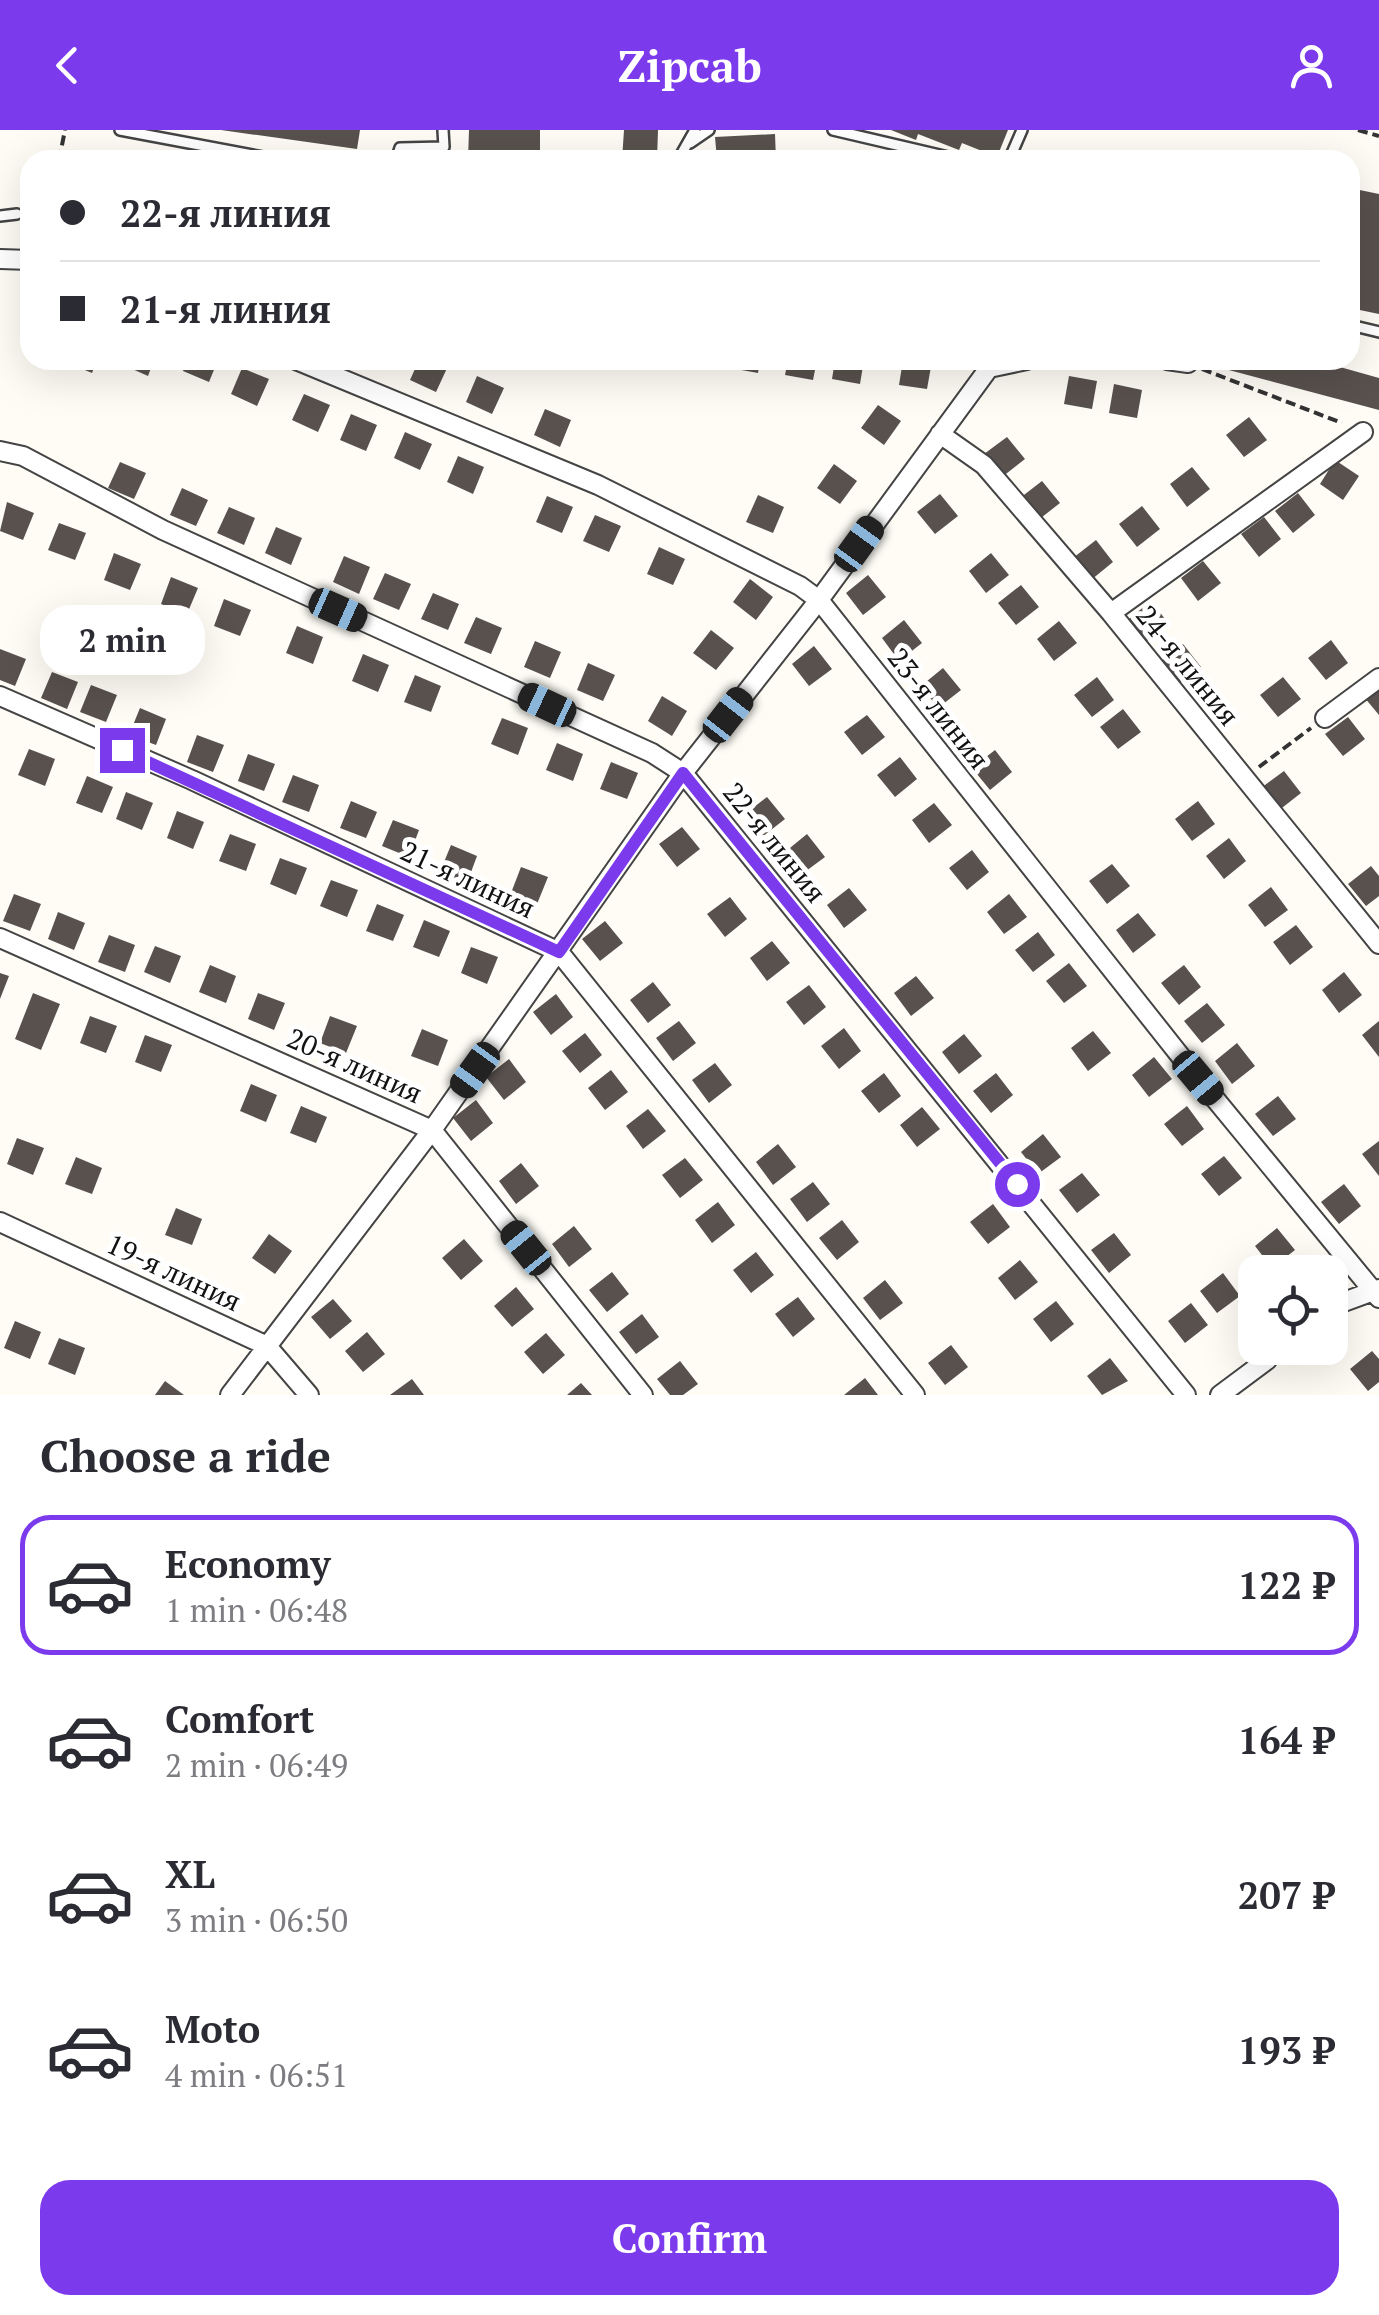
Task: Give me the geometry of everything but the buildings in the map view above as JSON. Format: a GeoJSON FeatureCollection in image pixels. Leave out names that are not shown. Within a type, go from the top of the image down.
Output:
{"type":"FeatureCollection","features":[{"type":"Feature","properties":{"kind":"street","name":"23-я линия"},"geometry":{"type":"LineString","coordinates":[[320,370],[598,485],[800,586],[819,600],[1378,1293]]}},
{"type":"Feature","properties":{"kind":"street"},"geometry":{"type":"LineString","coordinates":[[230,1395],[432,1130],[683,773],[819,600],[982,370]]}},
{"type":"Feature","properties":{"kind":"street"},"geometry":{"type":"LineString","coordinates":[[1111,613],[1363,432]]}},
{"type":"Feature","properties":{"kind":"street","name":"24-я линия"},"geometry":{"type":"LineString","coordinates":[[940,434],[984,465],[1111,613],[1378,941]]}},
{"type":"Feature","properties":{"kind":"street","name":"22-я линия"},"geometry":{"type":"LineString","coordinates":[[0,451],[22,456],[163,530],[652,753],[683,773],[1186,1395]]}},
{"type":"Feature","properties":{"kind":"street"},"geometry":{"type":"LineString","coordinates":[[1326,718],[1379,678]]}},
{"type":"Feature","properties":{"kind":"street","name":"21-я линия"},"geometry":{"type":"LineString","coordinates":[[0,696],[192,780],[559,952],[915,1395]]}},
{"type":"Feature","properties":{"kind":"street","name":"20-я линия"},"geometry":{"type":"LineString","coordinates":[[0,938],[432,1130],[643,1395]]}},
{"type":"Feature","properties":{"kind":"street","name":"19-я линия"},"geometry":{"type":"LineString","coordinates":[[0,1222],[267,1346],[309,1395]]}},
{"type":"Feature","properties":{"kind":"street"},"geometry":{"type":"LineString","coordinates":[[1348,1302],[1378,1293]]}},
{"type":"Feature","properties":{"kind":"street"},"geometry":{"type":"LineString","coordinates":[[1220,1395],[1261,1365]]}},
{"type":"Feature","properties":{"kind":"lane"},"geometry":{"type":"LineString","coordinates":[[120,130],[225,150]]}},
{"type":"Feature","properties":{"kind":"lane"},"geometry":{"type":"LineString","coordinates":[[399,150],[444,147],[443,130]]}},
{"type":"Feature","properties":{"kind":"lane"},"geometry":{"type":"LineString","coordinates":[[685,150],[694,130]]}},
{"type":"Feature","properties":{"kind":"lane"},"geometry":{"type":"LineString","coordinates":[[690,143],[708,130]]}},
{"type":"Feature","properties":{"kind":"lane"},"geometry":{"type":"LineString","coordinates":[[832,130],[918,150]]}},
{"type":"Feature","properties":{"kind":"lane"},"geometry":{"type":"LineString","coordinates":[[0,216],[17,214]]}},
{"type":"Feature","properties":{"kind":"path"},"geometry":{"type":"LineString","coordinates":[[1358,130],[1379,136]]}},
{"type":"Feature","properties":{"kind":"path"},"geometry":{"type":"LineString","coordinates":[[1206,370],[1363,432]]}},
{"type":"Feature","properties":{"kind":"path"},"geometry":{"type":"LineString","coordinates":[[1243,779],[1326,718]]}},
{"type":"Feature","properties":{"kind":"route"},"geometry":{"type":"LineString","coordinates":[[122,750],[559,952],[683,773],[1017,1184]]}}]}
